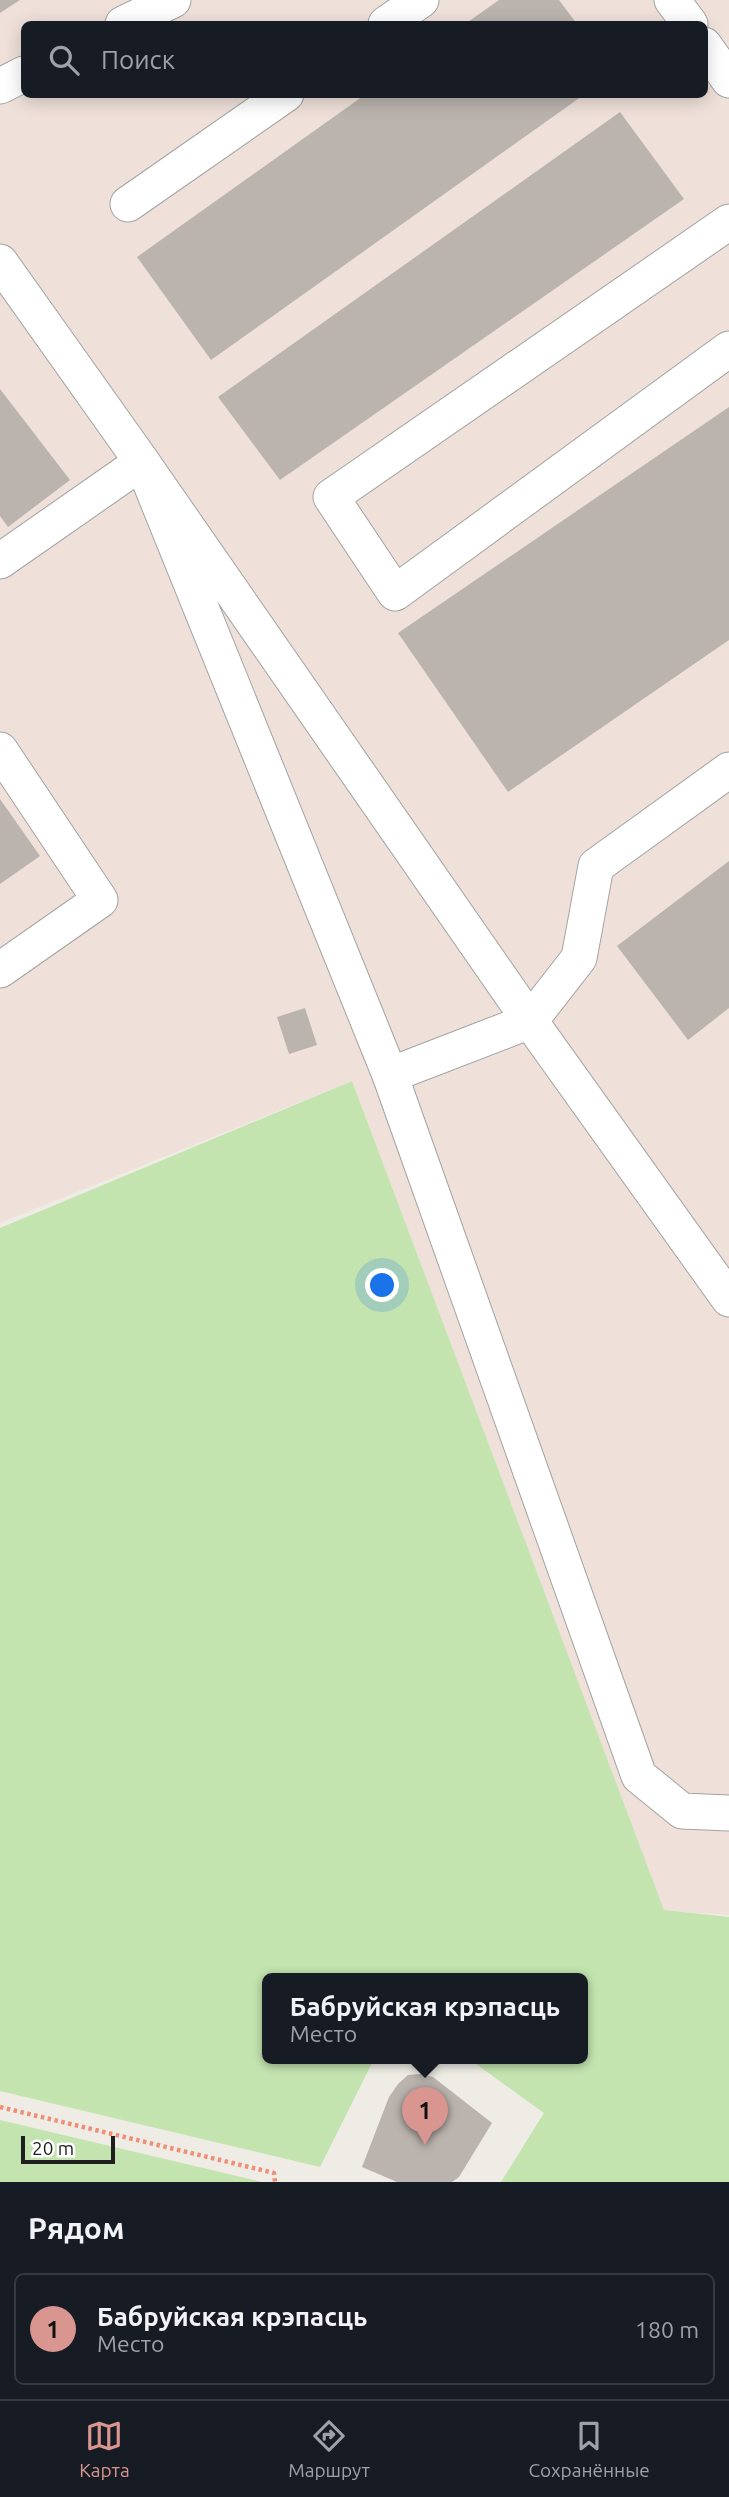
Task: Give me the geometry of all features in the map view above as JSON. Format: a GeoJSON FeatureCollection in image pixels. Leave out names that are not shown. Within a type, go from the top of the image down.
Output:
{"type":"FeatureCollection","features":[{"type":"Feature","properties":{"kind":"lane"},"geometry":{"type":"LineString","coordinates":[[129,21],[173,0]]}},
{"type":"Feature","properties":{"kind":"lane"},"geometry":{"type":"LineString","coordinates":[[390,21],[421,0]]}},
{"type":"Feature","properties":{"kind":"lane"},"geometry":{"type":"LineString","coordinates":[[672,0],[688,21]]}},
{"type":"Feature","properties":{"kind":"lane"},"geometry":{"type":"LineString","coordinates":[[708,49],[729,80]]}},
{"type":"Feature","properties":{"kind":"lane"},"geometry":{"type":"LineString","coordinates":[[0,86],[21,76]]}},
{"type":"Feature","properties":{"kind":"lane"},"geometry":{"type":"LineString","coordinates":[[128,204],[280,98]]}},
{"type":"Feature","properties":{"kind":"lane"},"geometry":{"type":"LineString","coordinates":[[729,222],[331,497],[395,593],[729,349]]}},
{"type":"Feature","properties":{"kind":"lane"},"geometry":{"type":"LineString","coordinates":[[0,262],[530,1021],[729,1298]]}},
{"type":"Feature","properties":{"kind":"lane"},"geometry":{"type":"LineString","coordinates":[[0,561],[142,462]]}},
{"type":"Feature","properties":{"kind":"lane"},"geometry":{"type":"LineString","coordinates":[[142,462],[390,1075],[639,1776],[682,1811],[729,1813]]}},
{"type":"Feature","properties":{"kind":"lane"},"geometry":{"type":"LineString","coordinates":[[0,750],[100,900],[0,970]]}},
{"type":"Feature","properties":{"kind":"lane"},"geometry":{"type":"LineString","coordinates":[[390,1075],[530,1021],[579,958],[596,866],[729,770]]}},
{"type":"Feature","properties":{"kind":"path"},"geometry":{"type":"LineString","coordinates":[[0,2107],[274,2173],[275,2182]]}},
{"type":"Feature","properties":{"kind":"shaded area"},"geometry":{"type":"Polygon","coordinates":[[[0,0],[729,0],[729,1915],[664,1911],[352,1081],[0,1223],[0,0]]]}},
{"type":"Feature","properties":{"kind":"green space"},"geometry":{"type":"Polygon","coordinates":[[[352,1081],[664,1910],[729,1917],[729,2182],[501,2182],[544,2113],[476,2064],[588,2064],[588,1973],[262,1973],[262,2064],[372,2064],[320,2167],[0,2091],[0,1228],[352,1081]]]}},
{"type":"Feature","properties":{"kind":"green space"},"geometry":{"type":"Polygon","coordinates":[[[0,2120],[262,2182],[0,2182],[0,2120]]]}},
{"type":"Feature","properties":{"kind":"building"},"geometry":{"type":"Polygon","coordinates":[[[0,0],[20,0],[0,13],[0,0]]]}},
{"type":"Feature","properties":{"kind":"building"},"geometry":{"type":"Polygon","coordinates":[[[499,0],[559,0],[575,21],[469,21],[499,0]]]}},
{"type":"Feature","properties":{"kind":"building"},"geometry":{"type":"Polygon","coordinates":[[[360,98],[579,98],[211,360],[137,257],[360,98]]]}},
{"type":"Feature","properties":{"kind":"building"},"geometry":{"type":"Polygon","coordinates":[[[620,112],[684,199],[280,480],[218,397],[620,112]]]}},
{"type":"Feature","properties":{"kind":"building"},"geometry":{"type":"Polygon","coordinates":[[[0,389],[70,480],[8,527],[0,516],[0,389]]]}},
{"type":"Feature","properties":{"kind":"building"},"geometry":{"type":"Polygon","coordinates":[[[729,407],[729,640],[508,792],[398,633],[729,407]]]}},
{"type":"Feature","properties":{"kind":"building"},"geometry":{"type":"Polygon","coordinates":[[[0,799],[40,856],[0,884],[0,799]]]}},
{"type":"Feature","properties":{"kind":"building"},"geometry":{"type":"Polygon","coordinates":[[[729,861],[729,1008],[688,1040],[617,946],[729,861]]]}},
{"type":"Feature","properties":{"kind":"building"},"geometry":{"type":"Polygon","coordinates":[[[305,1008],[317,1045],[289,1054],[277,1017],[305,1008]]]}},
{"type":"Feature","properties":{"kind":"building"},"geometry":{"type":"Polygon","coordinates":[[[408,2075],[433,2077],[492,2123],[459,2177],[452,2182],[397,2182],[362,2167],[389,2097],[408,2075]]]}},
{"type":"Feature","properties":{"kind":"place","name":"Бабруйская крэпасць"},"geometry":{"type":"Point","coordinates":[425,2145]}}]}
